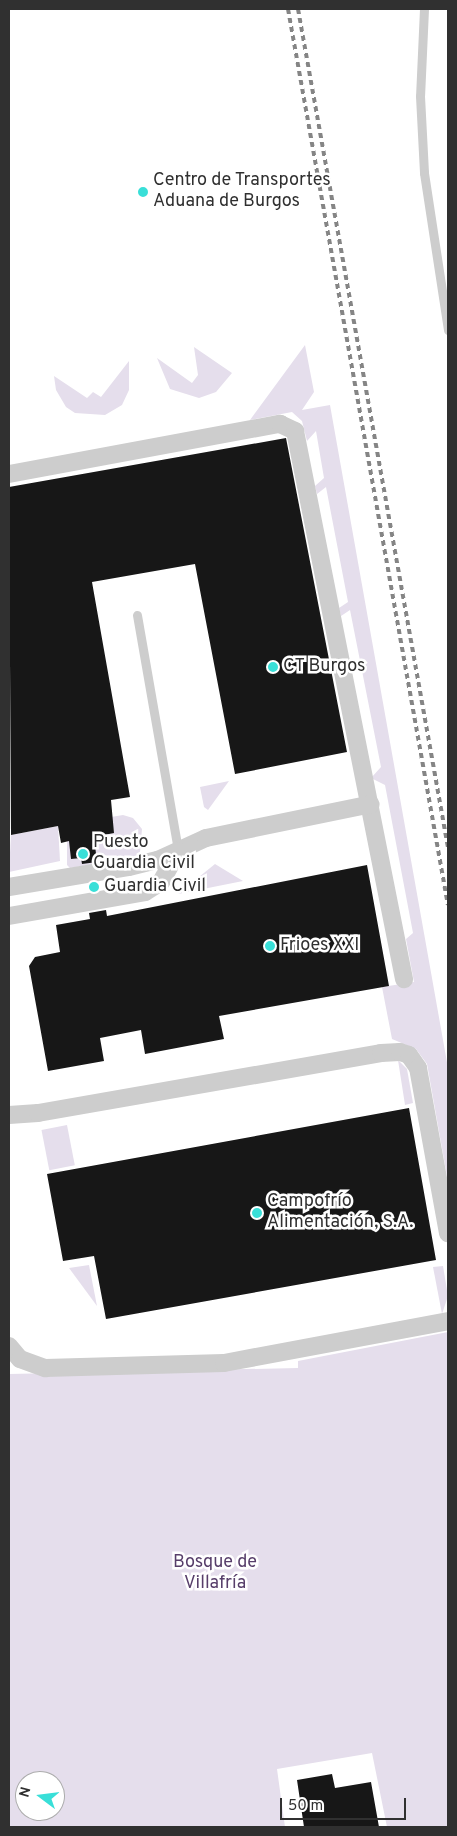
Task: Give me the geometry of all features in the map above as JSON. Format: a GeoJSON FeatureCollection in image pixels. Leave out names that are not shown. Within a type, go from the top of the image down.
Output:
{"type":"FeatureCollection","features":[{"type":"Feature","properties":{"kind":"street"},"geometry":{"type":"LineString","coordinates":[[9,474],[280,424],[292,428],[297,435],[404,979]]}},
{"type":"Feature","properties":{"kind":"street"},"geometry":{"type":"LineString","coordinates":[[9,888],[129,868],[178,851],[206,838],[370,804]]}},
{"type":"Feature","properties":{"kind":"street"},"geometry":{"type":"LineString","coordinates":[[9,916],[145,892],[161,882],[178,851]]}},
{"type":"Feature","properties":{"kind":"street"},"geometry":{"type":"LineString","coordinates":[[9,1115],[38,1113],[381,1052],[400,1052],[408,1055],[418,1068],[448,1233]]}},
{"type":"Feature","properties":{"kind":"street"},"geometry":{"type":"LineString","coordinates":[[9,1348],[20,1359],[44,1368],[224,1363],[448,1321]]}},
{"type":"Feature","properties":{"kind":"lane"},"geometry":{"type":"LineString","coordinates":[[424,9],[420,96],[424,174],[448,330]]}},
{"type":"Feature","properties":{"kind":"lane"},"geometry":{"type":"LineString","coordinates":[[137,615],[178,851]]}},
{"type":"Feature","properties":{"kind":"green space"},"geometry":{"type":"Polygon","coordinates":[[[305,345],[314,392],[302,410],[330,405],[448,1068],[448,1182],[427,1064],[416,1049],[392,1039],[382,987],[414,982],[406,939],[413,933],[385,785],[371,778],[381,767],[350,610],[341,616],[339,608],[348,602],[326,487],[317,494],[315,486],[324,478],[316,431],[307,441],[302,421],[292,412],[250,420],[305,345]]]}},
{"type":"Feature","properties":{"kind":"green space"},"geometry":{"type":"Polygon","coordinates":[[[194,347],[232,373],[216,392],[199,398],[170,389],[157,358],[192,383],[198,375],[194,347]]]}},
{"type":"Feature","properties":{"kind":"green space"},"geometry":{"type":"Polygon","coordinates":[[[129,361],[129,390],[122,405],[105,415],[75,413],[66,407],[56,390],[54,376],[87,398],[93,392],[101,397],[129,361]]]}},
{"type":"Feature","properties":{"kind":"green space"},"geometry":{"type":"Polygon","coordinates":[[[229,781],[208,810],[204,807],[200,787],[229,781]]]}},
{"type":"Feature","properties":{"kind":"green space"},"geometry":{"type":"Polygon","coordinates":[[[123,815],[133,818],[142,829],[140,852],[133,858],[70,868],[67,865],[67,841],[114,833],[111,817],[123,815]]]}},
{"type":"Feature","properties":{"kind":"green space"},"geometry":{"type":"Polygon","coordinates":[[[58,826],[60,861],[9,872],[11,835],[58,826]]]}},
{"type":"Feature","properties":{"kind":"green space"},"geometry":{"type":"Polygon","coordinates":[[[215,864],[243,881],[178,894],[215,864]]]}},
{"type":"Feature","properties":{"kind":"green space"},"geometry":{"type":"Polygon","coordinates":[[[398,1060],[407,1069],[413,1103],[405,1105],[398,1060]]]}},
{"type":"Feature","properties":{"kind":"green space"},"geometry":{"type":"Polygon","coordinates":[[[67,1125],[75,1165],[49,1170],[41,1130],[67,1125]]]}},
{"type":"Feature","properties":{"kind":"green space"},"geometry":{"type":"Polygon","coordinates":[[[89,1265],[97,1306],[69,1268],[89,1265]]]}},
{"type":"Feature","properties":{"kind":"green space"},"geometry":{"type":"Polygon","coordinates":[[[443,1266],[448,1296],[442,1314],[433,1267],[443,1266]]]}},
{"type":"Feature","properties":{"kind":"green space","name":"Bosque de Villafría"},"geometry":{"type":"Polygon","coordinates":[[[448,1332],[448,1827],[387,1827],[372,1753],[277,1769],[285,1827],[9,1827],[9,1374],[298,1368],[298,1361],[448,1332]]]}},
{"type":"Feature","properties":{"kind":"building","name":"CT Burgos"},"geometry":{"type":"Polygon","coordinates":[[[286,438],[347,752],[235,774],[195,564],[92,582],[130,797],[111,800],[114,833],[94,837],[97,862],[82,864],[81,858],[71,859],[69,841],[61,843],[58,826],[11,835],[9,487],[286,438]]]}},
{"type":"Feature","properties":{"kind":"building"},"geometry":{"type":"Polygon","coordinates":[[[367,865],[389,986],[219,1016],[224,1039],[145,1054],[141,1030],[100,1038],[104,1061],[48,1071],[29,966],[35,957],[60,952],[56,925],[90,919],[89,913],[106,910],[107,916],[367,865]]]}},
{"type":"Feature","properties":{"kind":"building","name":"Campofrío Alimentación, S.A."},"geometry":{"type":"Polygon","coordinates":[[[409,1108],[436,1260],[106,1319],[94,1256],[63,1261],[47,1174],[409,1108]]]}},
{"type":"Feature","properties":{"kind":"building"},"geometry":{"type":"Polygon","coordinates":[[[332,1774],[335,1788],[371,1782],[379,1827],[304,1827],[297,1780],[332,1774]]]}},
{"type":"Feature","properties":{"kind":"railway"},"geometry":{"type":"LineString","coordinates":[[288,9],[448,905]]}},
{"type":"Feature","properties":{"kind":"railway"},"geometry":{"type":"LineString","coordinates":[[298,9],[448,848]]}},
{"type":"Feature","properties":{"kind":"place","name":"Centro de Transportes Aduana de Burgos"},"geometry":{"type":"Point","coordinates":[143,192]}},
{"type":"Feature","properties":{"kind":"place","name":"CT Burgos"},"geometry":{"type":"Point","coordinates":[273,667]}},
{"type":"Feature","properties":{"kind":"place","name":"Puesto Guardia Civil"},"geometry":{"type":"Point","coordinates":[83,854]}},
{"type":"Feature","properties":{"kind":"place","name":"Guardia Civil"},"geometry":{"type":"Point","coordinates":[94,887]}},
{"type":"Feature","properties":{"kind":"place","name":"Frioes XXI"},"geometry":{"type":"Point","coordinates":[270,946]}},
{"type":"Feature","properties":{"kind":"place","name":"Campofrío Alimentación, S.A."},"geometry":{"type":"Point","coordinates":[257,1213]}}]}
